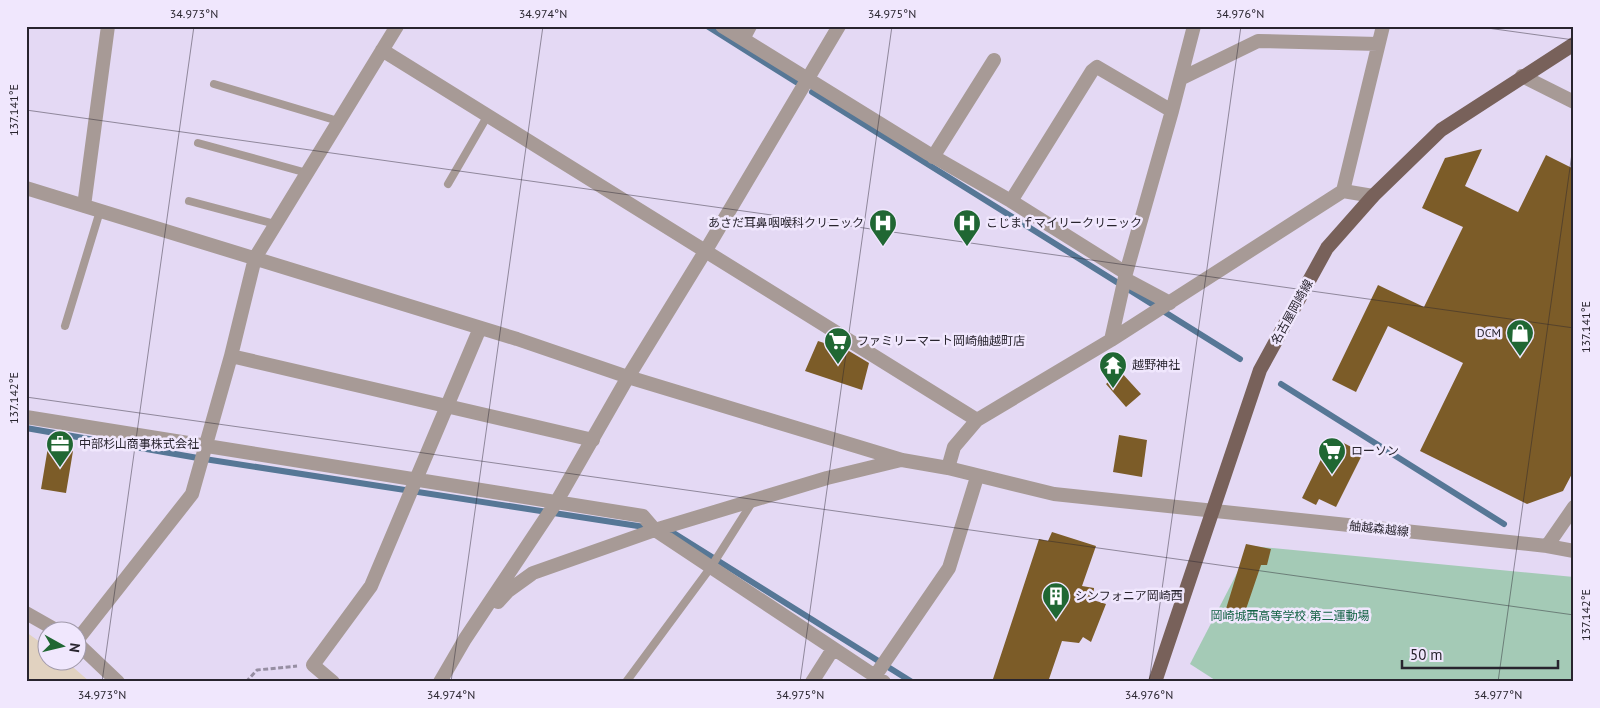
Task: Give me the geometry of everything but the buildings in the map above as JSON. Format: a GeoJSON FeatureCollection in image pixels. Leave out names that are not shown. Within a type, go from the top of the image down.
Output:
{"type":"FeatureCollection","features":[{"type":"Feature","properties":{"kind":"main road","name":"名古屋岡崎線"},"geometry":{"type":"LineString","coordinates":[[1155,682],[1260,370],[1327,248],[1373,196],[1441,130],[1574,44]]}},
{"type":"Feature","properties":{"kind":"street"},"geometry":{"type":"LineString","coordinates":[[84,206],[108,26]]}},
{"type":"Feature","properties":{"kind":"street"},"geometry":{"type":"LineString","coordinates":[[88,627],[192,494],[231,356],[255,258],[396,26]]}},
{"type":"Feature","properties":{"kind":"street"},"geometry":{"type":"LineString","coordinates":[[722,26],[933,156],[1011,200],[1163,308]]}},
{"type":"Feature","properties":{"kind":"street"},"geometry":{"type":"LineString","coordinates":[[743,39],[750,26]]}},
{"type":"Feature","properties":{"kind":"street"},"geometry":{"type":"LineString","coordinates":[[441,681],[465,639],[557,501],[628,377],[839,26]]}},
{"type":"Feature","properties":{"kind":"street"},"geometry":{"type":"LineString","coordinates":[[1112,340],[1124,282],[1182,78],[1194,26]]}},
{"type":"Feature","properties":{"kind":"street"},"geometry":{"type":"LineString","coordinates":[[1344,191],[1383,26]]}},
{"type":"Feature","properties":{"kind":"street"},"geometry":{"type":"LineString","coordinates":[[1182,78],[1258,40],[1378,44]]}},
{"type":"Feature","properties":{"kind":"street"},"geometry":{"type":"LineString","coordinates":[[382,50],[977,420]]}},
{"type":"Feature","properties":{"kind":"street"},"geometry":{"type":"LineString","coordinates":[[933,156],[994,60]]}},
{"type":"Feature","properties":{"kind":"street"},"geometry":{"type":"LineString","coordinates":[[1011,200],[1092,71],[1097,67],[1172,112]]}},
{"type":"Feature","properties":{"kind":"street"},"geometry":{"type":"LineString","coordinates":[[1522,76],[1574,102]]}},
{"type":"Feature","properties":{"kind":"street","name":"舳越森越線"},"geometry":{"type":"LineString","coordinates":[[26,188],[480,328],[628,377],[902,460],[948,468],[977,477],[1054,494],[1547,546],[1574,551]]}},
{"type":"Feature","properties":{"kind":"street"},"geometry":{"type":"LineString","coordinates":[[948,468],[954,447],[977,420],[1112,340],[1344,191],[1373,196]]}},
{"type":"Feature","properties":{"kind":"street"},"geometry":{"type":"LineString","coordinates":[[333,682],[313,665],[371,586],[480,328]]}},
{"type":"Feature","properties":{"kind":"street"},"geometry":{"type":"LineString","coordinates":[[231,356],[593,440]]}},
{"type":"Feature","properties":{"kind":"street"},"geometry":{"type":"LineString","coordinates":[[26,417],[643,516],[655,530],[879,679],[949,568],[977,477]]}},
{"type":"Feature","properties":{"kind":"street"},"geometry":{"type":"LineString","coordinates":[[465,639],[508,591],[533,573],[655,530],[827,478],[902,460]]}},
{"type":"Feature","properties":{"kind":"street"},"geometry":{"type":"LineString","coordinates":[[1547,546],[1574,507]]}},
{"type":"Feature","properties":{"kind":"street"},"geometry":{"type":"LineString","coordinates":[[26,613],[38,620]]}},
{"type":"Feature","properties":{"kind":"street"},"geometry":{"type":"LineString","coordinates":[[812,682],[833,649]]}},
{"type":"Feature","properties":{"kind":"street"},"geometry":{"type":"LineString","coordinates":[[88,654],[118,682]]}},
{"type":"Feature","properties":{"kind":"lane"},"geometry":{"type":"LineString","coordinates":[[214,84],[338,121]]}},
{"type":"Feature","properties":{"kind":"lane"},"geometry":{"type":"LineString","coordinates":[[448,184],[488,116]]}},
{"type":"Feature","properties":{"kind":"lane"},"geometry":{"type":"LineString","coordinates":[[198,143],[307,173]]}},
{"type":"Feature","properties":{"kind":"lane"},"geometry":{"type":"LineString","coordinates":[[189,201],[276,224]]}},
{"type":"Feature","properties":{"kind":"lane"},"geometry":{"type":"LineString","coordinates":[[65,326],[100,211]]}},
{"type":"Feature","properties":{"kind":"lane"},"geometry":{"type":"LineString","coordinates":[[626,682],[711,568],[754,500]]}},
{"type":"Feature","properties":{"kind":"path"},"geometry":{"type":"LineString","coordinates":[[246,682],[257,670],[313,665]]}},
{"type":"Feature","properties":{"kind":"shaded area"},"geometry":{"type":"Polygon","coordinates":[[[26,632],[38,641],[38,670],[76,670],[90,682],[26,682],[26,632]]]}},
{"type":"Feature","properties":{"kind":"green space","name":"岡崎城西高等学校 第二運動場"},"geometry":{"type":"Polygon","coordinates":[[[1251,546],[1574,577],[1574,682],[1218,682],[1190,664],[1251,546]]]}},
{"type":"Feature","properties":{"kind":"waterway"},"geometry":{"type":"LineString","coordinates":[[707,26],[796,82]]}},
{"type":"Feature","properties":{"kind":"waterway"},"geometry":{"type":"LineString","coordinates":[[812,92],[1240,359]]}},
{"type":"Feature","properties":{"kind":"waterway"},"geometry":{"type":"LineString","coordinates":[[1281,384],[1504,524]]}},
{"type":"Feature","properties":{"kind":"waterway"},"geometry":{"type":"LineString","coordinates":[[26,428],[198,458],[651,528]]}},
{"type":"Feature","properties":{"kind":"waterway"},"geometry":{"type":"LineString","coordinates":[[664,531],[672,532],[912,682]]}},
{"type":"Feature","properties":{"kind":"place","name":"あさだ耳鼻咽喉科クリニック"},"geometry":{"type":"Point","coordinates":[883,247]}},
{"type":"Feature","properties":{"kind":"place","name":"こじまｆマイリークリニック"},"geometry":{"type":"Point","coordinates":[967,247]}},
{"type":"Feature","properties":{"kind":"place","name":"DCM"},"geometry":{"type":"Point","coordinates":[1520,357]}},
{"type":"Feature","properties":{"kind":"place","name":"ファミリーマート岡崎舳越町店"},"geometry":{"type":"Point","coordinates":[838,365]}},
{"type":"Feature","properties":{"kind":"place","name":"越野神社"},"geometry":{"type":"Point","coordinates":[1113,389]}},
{"type":"Feature","properties":{"kind":"place","name":"中部杉山商事株式会社"},"geometry":{"type":"Point","coordinates":[60,468]}},
{"type":"Feature","properties":{"kind":"place","name":"ローソン"},"geometry":{"type":"Point","coordinates":[1332,475]}},
{"type":"Feature","properties":{"kind":"place","name":"シンフォニア岡崎西"},"geometry":{"type":"Point","coordinates":[1056,620]}}]}
